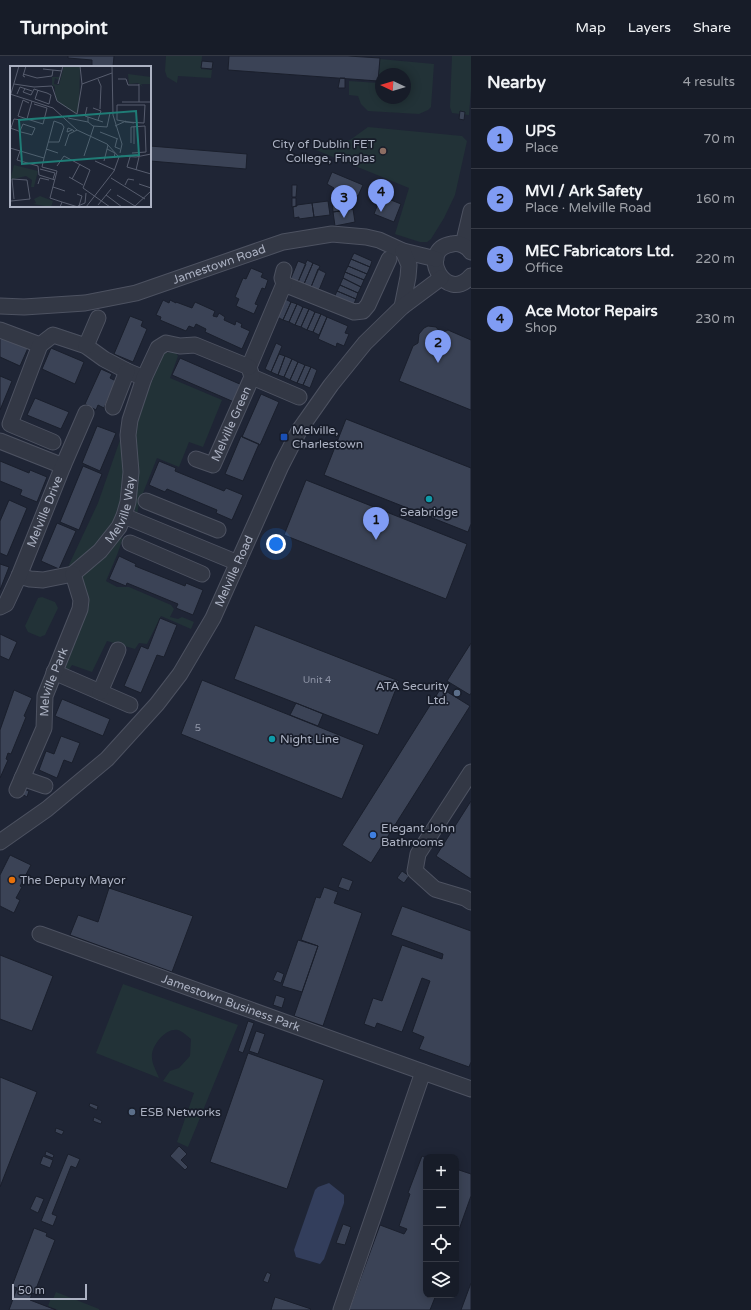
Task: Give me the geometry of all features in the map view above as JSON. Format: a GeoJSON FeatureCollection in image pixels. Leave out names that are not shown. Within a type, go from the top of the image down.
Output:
{"type":"FeatureCollection","features":[{"type":"Feature","properties":{"kind":"street"},"geometry":{"type":"LineString","coordinates":[[471,211],[467,248],[456,243],[447,245],[438,252],[436,259],[436,269],[441,278],[448,283],[459,283],[471,276]]}},
{"type":"Feature","properties":{"kind":"street","name":"Jamestown Road"},"geometry":{"type":"LineString","coordinates":[[0,306],[24,307],[85,303],[136,294],[283,242],[332,234],[366,237],[378,240],[403,251],[436,259]]}},
{"type":"Feature","properties":{"kind":"street"},"geometry":{"type":"LineString","coordinates":[[402,307],[409,265],[403,251]]}},
{"type":"Feature","properties":{"kind":"street"},"geometry":{"type":"LineString","coordinates":[[251,372],[284,277],[354,312],[363,311],[368,305],[389,259]]}},
{"type":"Feature","properties":{"kind":"street","name":"Melville Road"},"geometry":{"type":"LineString","coordinates":[[0,842],[47,808],[107,759],[156,704],[180,674],[213,618],[281,466],[300,429],[331,385],[365,343],[402,307],[441,278]]}},
{"type":"Feature","properties":{"kind":"street"},"geometry":{"type":"LineString","coordinates":[[86,346],[98,318]]}},
{"type":"Feature","properties":{"kind":"street"},"geometry":{"type":"LineString","coordinates":[[0,330],[40,345]]}},
{"type":"Feature","properties":{"kind":"street"},"geometry":{"type":"LineString","coordinates":[[53,442],[10,424],[40,345],[53,335],[86,346],[104,359],[144,378]]}},
{"type":"Feature","properties":{"kind":"street","name":"Melville Way"},"geometry":{"type":"LineString","coordinates":[[19,576],[43,580],[73,574],[100,551],[119,527],[128,502],[131,472],[128,435],[130,420],[144,378],[158,348],[166,343],[180,346],[195,345],[299,397]]}},
{"type":"Feature","properties":{"kind":"street"},"geometry":{"type":"LineString","coordinates":[[113,407],[127,371]]}},
{"type":"Feature","properties":{"kind":"street","name":"Melville Green"},"geometry":{"type":"LineString","coordinates":[[196,458],[213,465],[251,372]]}},
{"type":"Feature","properties":{"kind":"street","name":"Melville Drive"},"geometry":{"type":"LineString","coordinates":[[0,607],[6,604],[19,576],[86,413]]}},
{"type":"Feature","properties":{"kind":"street"},"geometry":{"type":"LineString","coordinates":[[0,441],[63,466]]}},
{"type":"Feature","properties":{"kind":"street"},"geometry":{"type":"LineString","coordinates":[[146,501],[218,530]]}},
{"type":"Feature","properties":{"kind":"street"},"geometry":{"type":"LineString","coordinates":[[160,531],[169,510]]}},
{"type":"Feature","properties":{"kind":"street"},"geometry":{"type":"LineString","coordinates":[[124,516],[238,563]]}},
{"type":"Feature","properties":{"kind":"street"},"geometry":{"type":"LineString","coordinates":[[167,559],[176,538]]}},
{"type":"Feature","properties":{"kind":"street","name":"Melville Way"},"geometry":{"type":"LineString","coordinates":[[130,543],[202,574]]}},
{"type":"Feature","properties":{"kind":"street","name":"Melville Park"},"geometry":{"type":"LineString","coordinates":[[45,786],[20,784],[44,728],[45,696],[80,609],[81,600],[73,574]]}},
{"type":"Feature","properties":{"kind":"street"},"geometry":{"type":"LineString","coordinates":[[100,692],[118,650]]}},
{"type":"Feature","properties":{"kind":"street"},"geometry":{"type":"LineString","coordinates":[[54,672],[130,705]]}},
{"type":"Feature","properties":{"kind":"street"},"geometry":{"type":"LineString","coordinates":[[471,772],[418,854],[415,871],[435,889],[466,898],[471,902]]}},
{"type":"Feature","properties":{"kind":"street","name":"Jamestown Business Park"},"geometry":{"type":"LineString","coordinates":[[40,934],[471,1089]]}},
{"type":"Feature","properties":{"kind":"street"},"geometry":{"type":"LineString","coordinates":[[341,1310],[423,1072]]}},
{"type":"Feature","properties":{"kind":"shaded area"},"geometry":{"type":"Polygon","coordinates":[[[166,56],[202,56],[201,69],[212,70],[211,78],[178,76],[177,83],[167,77],[165,71],[166,56]]]}},
{"type":"Feature","properties":{"kind":"shaded area"},"geometry":{"type":"Polygon","coordinates":[[[452,56],[471,56],[469,115],[452,113],[450,107],[452,56]]]}},
{"type":"Feature","properties":{"kind":"shaded area"},"geometry":{"type":"Polygon","coordinates":[[[380,59],[434,64],[431,107],[419,114],[368,111],[361,104],[358,96],[349,95],[349,81],[375,83],[375,104],[411,104],[411,68],[379,68],[380,59]]]}},
{"type":"Feature","properties":{"kind":"shaded area"},"geometry":{"type":"Polygon","coordinates":[[[368,127],[462,136],[467,141],[455,195],[444,218],[431,239],[427,242],[420,242],[395,234],[409,188],[316,150],[319,141],[333,145],[333,141],[350,140],[368,127]]]}},
{"type":"Feature","properties":{"kind":"shaded area"},"geometry":{"type":"Polygon","coordinates":[[[165,353],[176,353],[178,356],[170,378],[222,400],[203,447],[189,442],[179,467],[157,458],[139,503],[137,515],[134,508],[136,420],[159,358],[165,353]]]}},
{"type":"Feature","properties":{"kind":"shaded area"},"geometry":{"type":"Polygon","coordinates":[[[126,438],[127,469],[120,511],[98,547],[77,565],[67,569],[98,503],[120,440],[126,438]]]}},
{"type":"Feature","properties":{"kind":"shaded area"},"geometry":{"type":"Polygon","coordinates":[[[120,537],[123,538],[106,581],[117,587],[129,587],[171,605],[174,609],[170,617],[178,619],[182,617],[194,622],[191,629],[161,616],[147,644],[139,643],[135,649],[107,641],[92,672],[72,665],[66,674],[63,672],[80,579],[88,570],[98,564],[120,537]]]}},
{"type":"Feature","properties":{"kind":"shaded area"},"geometry":{"type":"Polygon","coordinates":[[[42,597],[55,602],[58,608],[45,635],[40,637],[28,632],[25,626],[38,598],[42,597]]]}},
{"type":"Feature","properties":{"kind":"shaded area"},"geometry":{"type":"Polygon","coordinates":[[[123,984],[238,1025],[188,1147],[177,1142],[194,1093],[163,1081],[170,1071],[179,1068],[190,1056],[191,1039],[183,1032],[178,1030],[169,1031],[161,1037],[155,1045],[152,1054],[153,1063],[159,1078],[96,1053],[123,984]]]}},
{"type":"Feature","properties":{"kind":"shaded area"},"geometry":{"type":"Polygon","coordinates":[[[56,1292],[99,1310],[58,1310],[48,1306],[51,1298],[53,1299],[56,1292]]]}},
{"type":"Feature","properties":{"kind":"water"},"geometry":{"type":"Polygon","coordinates":[[[329,1183],[344,1195],[344,1203],[324,1259],[320,1264],[296,1257],[294,1250],[315,1190],[318,1187],[329,1183]]]}},
{"type":"Feature","properties":{"kind":"building"},"geometry":{"type":"Polygon","coordinates":[[[68,56],[114,56],[113,66],[92,66],[92,60],[68,58],[68,56]]]}},
{"type":"Feature","properties":{"kind":"building"},"geometry":{"type":"Polygon","coordinates":[[[229,56],[348,56],[380,58],[379,68],[375,68],[375,81],[228,70],[229,56]]]}},
{"type":"Feature","properties":{"kind":"building"},"geometry":{"type":"Polygon","coordinates":[[[202,61],[213,62],[212,69],[201,68],[202,61]]]}},
{"type":"Feature","properties":{"kind":"building"},"geometry":{"type":"Polygon","coordinates":[[[340,78],[345,78],[345,88],[338,88],[340,78]]]}},
{"type":"Feature","properties":{"kind":"building"},"geometry":{"type":"Polygon","coordinates":[[[460,111],[465,112],[464,120],[459,119],[460,111]]]}},
{"type":"Feature","properties":{"kind":"building"},"geometry":{"type":"Polygon","coordinates":[[[151,146],[247,154],[246,169],[151,161],[151,146]]]}},
{"type":"Feature","properties":{"kind":"building"},"geometry":{"type":"Polygon","coordinates":[[[332,172],[363,185],[358,196],[349,192],[346,197],[347,210],[333,212],[332,195],[334,188],[327,184],[332,172]]]}},
{"type":"Feature","properties":{"kind":"building"},"geometry":{"type":"Polygon","coordinates":[[[292,185],[297,185],[296,197],[292,197],[292,185]]]}},
{"type":"Feature","properties":{"kind":"building"},"geometry":{"type":"Polygon","coordinates":[[[381,196],[401,204],[394,222],[374,214],[381,196]]]}},
{"type":"Feature","properties":{"kind":"building"},"geometry":{"type":"Polygon","coordinates":[[[292,198],[296,198],[296,206],[292,207],[292,198]]]}},
{"type":"Feature","properties":{"kind":"building"},"geometry":{"type":"Polygon","coordinates":[[[328,201],[330,215],[314,217],[312,203],[328,201]]]}},
{"type":"Feature","properties":{"kind":"building"},"geometry":{"type":"Polygon","coordinates":[[[312,203],[314,217],[299,219],[299,217],[294,218],[293,207],[312,203]]]}},
{"type":"Feature","properties":{"kind":"building"},"geometry":{"type":"Polygon","coordinates":[[[353,209],[355,222],[335,226],[333,212],[353,209]]]}},
{"type":"Feature","properties":{"kind":"building"},"geometry":{"type":"Polygon","coordinates":[[[354,253],[372,261],[370,267],[351,259],[354,253]]]}},
{"type":"Feature","properties":{"kind":"building"},"geometry":{"type":"Polygon","coordinates":[[[351,259],[370,267],[367,274],[348,266],[351,259]]]}},
{"type":"Feature","properties":{"kind":"building"},"geometry":{"type":"Polygon","coordinates":[[[307,260],[313,263],[304,284],[298,282],[307,260]]]}},
{"type":"Feature","properties":{"kind":"building"},"geometry":{"type":"Polygon","coordinates":[[[298,261],[306,264],[298,282],[291,278],[298,261]]]}},
{"type":"Feature","properties":{"kind":"building"},"geometry":{"type":"Polygon","coordinates":[[[313,263],[320,266],[311,287],[304,284],[313,263]]]}},
{"type":"Feature","properties":{"kind":"building"},"geometry":{"type":"Polygon","coordinates":[[[348,266],[367,274],[364,280],[345,272],[348,266]]]}},
{"type":"Feature","properties":{"kind":"building"},"geometry":{"type":"Polygon","coordinates":[[[251,268],[263,273],[261,277],[268,280],[265,289],[262,288],[255,304],[258,305],[254,314],[236,306],[239,299],[235,297],[243,278],[246,279],[251,268]]]}},
{"type":"Feature","properties":{"kind":"building"},"geometry":{"type":"Polygon","coordinates":[[[318,269],[326,273],[319,290],[311,287],[318,269]]]}},
{"type":"Feature","properties":{"kind":"building"},"geometry":{"type":"Polygon","coordinates":[[[345,272],[364,280],[361,287],[343,278],[345,272]]]}},
{"type":"Feature","properties":{"kind":"building"},"geometry":{"type":"Polygon","coordinates":[[[343,278],[361,287],[358,293],[340,285],[343,278]]]}},
{"type":"Feature","properties":{"kind":"building"},"geometry":{"type":"Polygon","coordinates":[[[340,285],[358,293],[356,299],[337,291],[340,285]]]}},
{"type":"Feature","properties":{"kind":"building"},"geometry":{"type":"Polygon","coordinates":[[[337,291],[356,299],[353,306],[334,298],[337,291]]]}},
{"type":"Feature","properties":{"kind":"building"},"geometry":{"type":"Polygon","coordinates":[[[285,299],[291,302],[283,320],[277,317],[285,299]]]}},
{"type":"Feature","properties":{"kind":"building"},"geometry":{"type":"Polygon","coordinates":[[[163,300],[169,303],[170,300],[192,308],[195,302],[215,311],[213,316],[217,317],[219,313],[225,317],[224,320],[235,325],[236,321],[242,324],[241,327],[250,331],[242,349],[205,332],[206,329],[196,324],[194,328],[189,326],[186,331],[160,320],[161,317],[156,315],[163,300]]]}},
{"type":"Feature","properties":{"kind":"building"},"geometry":{"type":"Polygon","coordinates":[[[291,302],[297,304],[289,322],[283,320],[291,302]]]}},
{"type":"Feature","properties":{"kind":"building"},"geometry":{"type":"Polygon","coordinates":[[[297,304],[303,307],[295,325],[289,322],[297,304]]]}},
{"type":"Feature","properties":{"kind":"building"},"geometry":{"type":"Polygon","coordinates":[[[303,307],[309,309],[301,327],[295,325],[303,307]]]}},
{"type":"Feature","properties":{"kind":"building"},"geometry":{"type":"Polygon","coordinates":[[[309,309],[315,312],[307,330],[301,327],[309,309]]]}},
{"type":"Feature","properties":{"kind":"building"},"geometry":{"type":"Polygon","coordinates":[[[315,312],[321,314],[313,332],[307,330],[315,312]]]}},
{"type":"Feature","properties":{"kind":"building"},"geometry":{"type":"Polygon","coordinates":[[[321,314],[327,317],[319,335],[313,332],[321,314]]]}},
{"type":"Feature","properties":{"kind":"building"},"geometry":{"type":"Polygon","coordinates":[[[130,316],[143,321],[141,326],[147,329],[133,362],[114,354],[130,316]]]}},
{"type":"Feature","properties":{"kind":"building"},"geometry":{"type":"Polygon","coordinates":[[[327,317],[348,326],[345,333],[349,334],[344,346],[337,343],[336,347],[318,339],[327,317]]]}},
{"type":"Feature","properties":{"kind":"building"},"geometry":{"type":"Polygon","coordinates":[[[428,326],[436,327],[441,333],[448,330],[471,340],[471,410],[399,381],[413,346],[418,343],[419,334],[428,326]]]}},
{"type":"Feature","properties":{"kind":"building"},"geometry":{"type":"Polygon","coordinates":[[[0,336],[28,348],[20,366],[0,357],[0,336]]]}},
{"type":"Feature","properties":{"kind":"building"},"geometry":{"type":"Polygon","coordinates":[[[276,343],[282,346],[271,372],[265,369],[276,343]]]}},
{"type":"Feature","properties":{"kind":"building"},"geometry":{"type":"Polygon","coordinates":[[[51,348],[84,362],[75,384],[42,369],[51,348]]]}},
{"type":"Feature","properties":{"kind":"building"},"geometry":{"type":"Polygon","coordinates":[[[279,354],[285,356],[278,375],[271,372],[279,354]]]}},
{"type":"Feature","properties":{"kind":"building"},"geometry":{"type":"Polygon","coordinates":[[[285,356],[292,359],[284,377],[278,375],[285,356]]]}},
{"type":"Feature","properties":{"kind":"building"},"geometry":{"type":"Polygon","coordinates":[[[180,358],[242,385],[234,402],[172,375],[180,358]]]}},
{"type":"Feature","properties":{"kind":"building"},"geometry":{"type":"Polygon","coordinates":[[[292,359],[298,362],[290,380],[284,377],[292,359]]]}},
{"type":"Feature","properties":{"kind":"building"},"geometry":{"type":"Polygon","coordinates":[[[298,362],[305,365],[297,383],[290,380],[298,362]]]}},
{"type":"Feature","properties":{"kind":"building"},"geometry":{"type":"Polygon","coordinates":[[[305,365],[311,367],[303,385],[297,383],[305,365]]]}},
{"type":"Feature","properties":{"kind":"building"},"geometry":{"type":"Polygon","coordinates":[[[311,367],[317,370],[310,388],[303,385],[311,367]]]}},
{"type":"Feature","properties":{"kind":"building"},"geometry":{"type":"Polygon","coordinates":[[[101,369],[112,374],[110,378],[116,381],[104,408],[98,405],[96,410],[85,404],[101,369]]]}},
{"type":"Feature","properties":{"kind":"building"},"geometry":{"type":"Polygon","coordinates":[[[0,376],[12,381],[0,410],[0,376]]]}},
{"type":"Feature","properties":{"kind":"building"},"geometry":{"type":"Polygon","coordinates":[[[261,394],[279,402],[260,445],[242,437],[261,394]]]}},
{"type":"Feature","properties":{"kind":"building"},"geometry":{"type":"Polygon","coordinates":[[[35,398],[69,412],[61,429],[27,415],[35,398]]]}},
{"type":"Feature","properties":{"kind":"building","name":"Seabridge"},"geometry":{"type":"Polygon","coordinates":[[[346,419],[471,468],[471,524],[468,532],[324,475],[346,419]]]}},
{"type":"Feature","properties":{"kind":"building"},"geometry":{"type":"Polygon","coordinates":[[[97,426],[116,433],[100,471],[82,463],[97,426]]]}},
{"type":"Feature","properties":{"kind":"building"},"geometry":{"type":"Polygon","coordinates":[[[241,436],[259,444],[243,481],[225,474],[241,436]]]}},
{"type":"Feature","properties":{"kind":"building"},"geometry":{"type":"Polygon","coordinates":[[[0,461],[29,473],[30,470],[47,477],[37,502],[20,495],[22,490],[0,481],[0,461]]]}},
{"type":"Feature","properties":{"kind":"building"},"geometry":{"type":"Polygon","coordinates":[[[159,461],[176,468],[175,471],[224,491],[226,488],[243,495],[232,520],[216,513],[217,510],[167,489],[165,492],[149,485],[159,461]]]}},
{"type":"Feature","properties":{"kind":"building"},"geometry":{"type":"Polygon","coordinates":[[[83,466],[102,474],[79,530],[60,522],[83,466]]]}},
{"type":"Feature","properties":{"kind":"building"},"geometry":{"type":"Polygon","coordinates":[[[306,480],[467,544],[446,599],[284,535],[306,480]]]}},
{"type":"Feature","properties":{"kind":"building"},"geometry":{"type":"Polygon","coordinates":[[[9,500],[27,508],[7,556],[0,553],[0,521],[9,500]]]}},
{"type":"Feature","properties":{"kind":"building"},"geometry":{"type":"Polygon","coordinates":[[[57,523],[76,531],[59,569],[41,561],[57,523]]]}},
{"type":"Feature","properties":{"kind":"building"},"geometry":{"type":"Polygon","coordinates":[[[119,556],[136,564],[135,566],[185,586],[186,583],[203,590],[193,615],[176,608],[178,604],[127,583],[126,586],[109,579],[119,556]]]}},
{"type":"Feature","properties":{"kind":"building"},"geometry":{"type":"Polygon","coordinates":[[[0,564],[9,567],[0,590],[0,564]]]}},
{"type":"Feature","properties":{"kind":"building"},"geometry":{"type":"Polygon","coordinates":[[[160,618],[177,625],[164,657],[157,655],[141,693],[124,686],[141,646],[148,649],[160,618]]]}},
{"type":"Feature","properties":{"kind":"building"},"geometry":{"type":"Polygon","coordinates":[[[255,625],[399,681],[378,735],[234,679],[255,625]]]}},
{"type":"Feature","properties":{"kind":"building"},"geometry":{"type":"Polygon","coordinates":[[[0,634],[17,642],[9,660],[0,656],[0,634]]]}},
{"type":"Feature","properties":{"kind":"building"},"geometry":{"type":"Polygon","coordinates":[[[471,643],[471,693],[470,695],[447,681],[471,643]]]}},
{"type":"Feature","properties":{"kind":"building","name":"Night Line"},"geometry":{"type":"Polygon","coordinates":[[[202,680],[364,745],[342,799],[181,734],[202,680]]]}},
{"type":"Feature","properties":{"kind":"building"},"geometry":{"type":"Polygon","coordinates":[[[441,688],[470,706],[371,863],[342,845],[441,688]]]}},
{"type":"Feature","properties":{"kind":"building"},"geometry":{"type":"Polygon","coordinates":[[[14,690],[32,698],[11,754],[8,753],[6,759],[8,760],[0,778],[0,730],[14,690]]]}},
{"type":"Feature","properties":{"kind":"building"},"geometry":{"type":"Polygon","coordinates":[[[62,699],[110,719],[103,736],[55,716],[62,699]]]}},
{"type":"Feature","properties":{"kind":"building"},"geometry":{"type":"Polygon","coordinates":[[[296,703],[323,714],[318,726],[290,715],[296,703]]]}},
{"type":"Feature","properties":{"kind":"building"},"geometry":{"type":"Polygon","coordinates":[[[61,736],[80,743],[72,763],[64,760],[57,778],[39,770],[46,751],[54,754],[61,736]]]}},
{"type":"Feature","properties":{"kind":"building"},"geometry":{"type":"Polygon","coordinates":[[[24,789],[29,791],[27,797],[22,794],[24,789]]]}},
{"type":"Feature","properties":{"kind":"building"},"geometry":{"type":"Polygon","coordinates":[[[471,801],[471,879],[436,856],[471,801]]]}},
{"type":"Feature","properties":{"kind":"building","name":"The Deputy Mayor"},"geometry":{"type":"Polygon","coordinates":[[[10,855],[31,865],[20,886],[22,887],[16,898],[20,900],[14,913],[0,906],[0,875],[10,855]]]}},
{"type":"Feature","properties":{"kind":"building"},"geometry":{"type":"Polygon","coordinates":[[[402,871],[409,876],[404,883],[397,878],[402,871]]]}},
{"type":"Feature","properties":{"kind":"building"},"geometry":{"type":"Polygon","coordinates":[[[342,877],[353,881],[349,891],[338,887],[342,877]]]}},
{"type":"Feature","properties":{"kind":"building"},"geometry":{"type":"Polygon","coordinates":[[[324,887],[338,892],[334,903],[362,913],[323,1026],[294,1016],[318,946],[301,940],[316,897],[320,898],[324,887]]]}},
{"type":"Feature","properties":{"kind":"building"},"geometry":{"type":"Polygon","coordinates":[[[109,888],[193,916],[172,972],[70,935],[78,915],[98,922],[109,888]]]}},
{"type":"Feature","properties":{"kind":"building"},"geometry":{"type":"Polygon","coordinates":[[[402,906],[471,931],[471,1062],[469,1067],[419,1049],[424,1037],[412,1032],[430,981],[422,978],[402,1032],[377,1023],[375,1028],[364,1024],[373,998],[382,1001],[402,945],[442,959],[443,954],[391,935],[402,906]]]}},
{"type":"Feature","properties":{"kind":"building"},"geometry":{"type":"Polygon","coordinates":[[[298,940],[318,946],[302,992],[282,986],[298,940]]]}},
{"type":"Feature","properties":{"kind":"building"},"geometry":{"type":"Polygon","coordinates":[[[0,955],[53,976],[32,1031],[0,1019],[0,955]]]}},
{"type":"Feature","properties":{"kind":"building"},"geometry":{"type":"Polygon","coordinates":[[[277,971],[284,974],[281,983],[273,980],[277,971]]]}},
{"type":"Feature","properties":{"kind":"building"},"geometry":{"type":"Polygon","coordinates":[[[276,995],[285,998],[282,1008],[273,1005],[276,995]]]}},
{"type":"Feature","properties":{"kind":"building"},"geometry":{"type":"Polygon","coordinates":[[[248,1021],[254,1023],[243,1053],[238,1051],[248,1021]]]}},
{"type":"Feature","properties":{"kind":"building"},"geometry":{"type":"Polygon","coordinates":[[[256,1031],[265,1034],[258,1054],[249,1051],[256,1031]]]}},
{"type":"Feature","properties":{"kind":"building"},"geometry":{"type":"Polygon","coordinates":[[[248,1053],[324,1080],[287,1189],[210,1162],[248,1053]]]}},
{"type":"Feature","properties":{"kind":"building"},"geometry":{"type":"Polygon","coordinates":[[[0,1077],[37,1092],[0,1187],[0,1077]]]}},
{"type":"Feature","properties":{"kind":"building"},"geometry":{"type":"Polygon","coordinates":[[[90,1103],[98,1106],[97,1110],[89,1106],[90,1103]]]}},
{"type":"Feature","properties":{"kind":"building"},"geometry":{"type":"Polygon","coordinates":[[[94,1117],[102,1121],[101,1124],[93,1121],[94,1117]]]}},
{"type":"Feature","properties":{"kind":"building"},"geometry":{"type":"Polygon","coordinates":[[[56,1128],[64,1131],[62,1135],[55,1132],[56,1128]]]}},
{"type":"Feature","properties":{"kind":"building"},"geometry":{"type":"Polygon","coordinates":[[[179,1146],[187,1154],[181,1160],[188,1167],[185,1170],[170,1156],[179,1146]]]}},
{"type":"Feature","properties":{"kind":"building"},"geometry":{"type":"Polygon","coordinates":[[[46,1151],[54,1155],[53,1158],[45,1155],[46,1151]]]}},
{"type":"Feature","properties":{"kind":"building"},"geometry":{"type":"Polygon","coordinates":[[[68,1154],[80,1159],[76,1168],[71,1166],[52,1214],[57,1216],[53,1226],[41,1221],[68,1154]]]}},
{"type":"Feature","properties":{"kind":"building"},"geometry":{"type":"Polygon","coordinates":[[[43,1156],[53,1160],[50,1168],[40,1164],[43,1156]]]}},
{"type":"Feature","properties":{"kind":"building"},"geometry":{"type":"Polygon","coordinates":[[[422,1156],[423,1298],[435,1298],[430,1310],[349,1310],[380,1225],[404,1234],[407,1229],[399,1226],[410,1194],[408,1193],[422,1156]]]}},
{"type":"Feature","properties":{"kind":"building"},"geometry":{"type":"Polygon","coordinates":[[[459,1170],[471,1174],[471,1196],[459,1230],[459,1170]]]}},
{"type":"Feature","properties":{"kind":"building"},"geometry":{"type":"Polygon","coordinates":[[[36,1196],[44,1199],[38,1213],[30,1209],[36,1196]]]}},
{"type":"Feature","properties":{"kind":"building"},"geometry":{"type":"Polygon","coordinates":[[[343,1224],[351,1227],[345,1245],[336,1243],[343,1224]]]}},
{"type":"Feature","properties":{"kind":"building"},"geometry":{"type":"Polygon","coordinates":[[[34,1228],[47,1233],[46,1236],[55,1240],[34,1294],[32,1293],[30,1300],[56,1310],[9,1310],[17,1288],[12,1286],[34,1228]]]}},
{"type":"Feature","properties":{"kind":"building"},"geometry":{"type":"Polygon","coordinates":[[[267,1272],[271,1274],[268,1283],[263,1281],[267,1272]]]}},
{"type":"Feature","properties":{"kind":"building"},"geometry":{"type":"Polygon","coordinates":[[[471,1283],[471,1310],[461,1310],[471,1283]]]}},
{"type":"Feature","properties":{"kind":"building"},"geometry":{"type":"Polygon","coordinates":[[[275,1297],[311,1309],[271,1310],[275,1297]]]}},
{"type":"Feature","properties":{"kind":"place","name":"City of Dublin FET College, Finglas"},"geometry":{"type":"Point","coordinates":[383,151]}},
{"type":"Feature","properties":{"kind":"place","name":"Ace Motor Repairs"},"geometry":{"type":"Point","coordinates":[381,212]}},
{"type":"Feature","properties":{"kind":"place","name":"MEC Fabricators Ltd."},"geometry":{"type":"Point","coordinates":[344,218]}},
{"type":"Feature","properties":{"kind":"place","name":"MVI / Ark Safety"},"geometry":{"type":"Point","coordinates":[438,363]}},
{"type":"Feature","properties":{"kind":"place","name":"Melville, Charlestown"},"geometry":{"type":"Point","coordinates":[284,437]}},
{"type":"Feature","properties":{"kind":"place","name":"Seabridge"},"geometry":{"type":"Point","coordinates":[429,499]}},
{"type":"Feature","properties":{"kind":"place","name":"UPS"},"geometry":{"type":"Point","coordinates":[376,540]}},
{"type":"Feature","properties":{"kind":"place","name":"ATA Security Ltd."},"geometry":{"type":"Point","coordinates":[457,693]}},
{"type":"Feature","properties":{"kind":"place","name":"Night Line"},"geometry":{"type":"Point","coordinates":[272,739]}},
{"type":"Feature","properties":{"kind":"place","name":"Elegant John Bathrooms"},"geometry":{"type":"Point","coordinates":[373,835]}},
{"type":"Feature","properties":{"kind":"place","name":"The Deputy Mayor"},"geometry":{"type":"Point","coordinates":[12,880]}},
{"type":"Feature","properties":{"kind":"place","name":"ESB Networks"},"geometry":{"type":"Point","coordinates":[132,1112]}}]}
